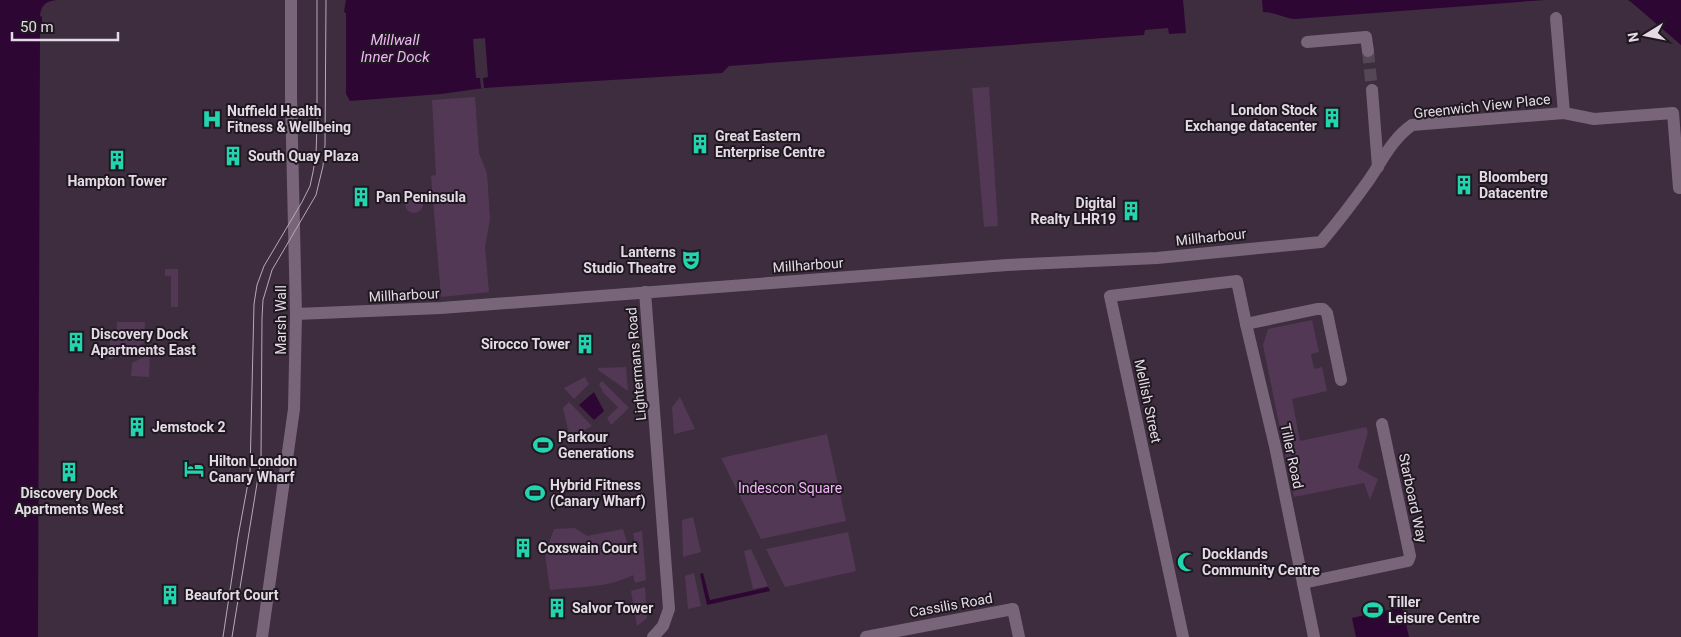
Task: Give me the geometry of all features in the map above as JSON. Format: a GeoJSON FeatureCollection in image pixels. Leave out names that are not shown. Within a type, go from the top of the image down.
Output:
{"type":"FeatureCollection","features":[{"type":"Feature","properties":{"kind":"street","name":"Marsh Wall"},"geometry":{"type":"LineString","coordinates":[[262,637],[295,402],[296,314],[291,97],[291,0]]}},
{"type":"Feature","properties":{"kind":"street"},"geometry":{"type":"LineString","coordinates":[[1556,18],[1564,113]]}},
{"type":"Feature","properties":{"kind":"street"},"geometry":{"type":"LineString","coordinates":[[1307,42],[1366,37],[1368,51]]}},
{"type":"Feature","properties":{"kind":"street"},"geometry":{"type":"LineString","coordinates":[[1372,90],[1378,167]]}},
{"type":"Feature","properties":{"kind":"street","name":"Greenwich View Place"},"geometry":{"type":"LineString","coordinates":[[1321,242],[1346,212],[1401,133],[1412,126],[1564,113],[1594,120],[1673,113],[1679,188]]}},
{"type":"Feature","properties":{"kind":"street","name":"Millharbour"},"geometry":{"type":"LineString","coordinates":[[296,314],[441,308],[1007,265],[1157,258],[1321,242]]}},
{"type":"Feature","properties":{"kind":"street","name":"Tiller Road"},"geometry":{"type":"LineString","coordinates":[[1237,281],[1275,446],[1314,637]]}},
{"type":"Feature","properties":{"kind":"street","name":"Mellish Street"},"geometry":{"type":"LineString","coordinates":[[1184,637],[1110,296],[1237,281]]}},
{"type":"Feature","properties":{"kind":"street","name":"Lightermans Road"},"geometry":{"type":"LineString","coordinates":[[645,292],[669,609],[664,626],[653,637]]}},
{"type":"Feature","properties":{"kind":"street"},"geometry":{"type":"LineString","coordinates":[[1246,324],[1323,309],[1327,313],[1341,380]]}},
{"type":"Feature","properties":{"kind":"street","name":"Starboard Way"},"geometry":{"type":"LineString","coordinates":[[1304,583],[1408,561],[1410,556],[1382,424]]}},
{"type":"Feature","properties":{"kind":"street","name":"Cassilis Road"},"geometry":{"type":"LineString","coordinates":[[866,637],[1013,609],[1019,637]]}},
{"type":"Feature","properties":{"kind":"green space"},"geometry":{"type":"Polygon","coordinates":[[[989,87],[998,226],[984,227],[972,88],[989,87]]]}},
{"type":"Feature","properties":{"kind":"green space"},"geometry":{"type":"Polygon","coordinates":[[[475,97],[479,153],[487,173],[490,219],[485,247],[489,292],[441,297],[431,176],[436,175],[432,100],[475,97]]]}},
{"type":"Feature","properties":{"kind":"green space"},"geometry":{"type":"Polygon","coordinates":[[[414,195],[420,198],[423,204],[420,210],[414,213],[408,210],[405,204],[408,198],[414,195]]]}},
{"type":"Feature","properties":{"kind":"green space"},"geometry":{"type":"Polygon","coordinates":[[[165,269],[178,269],[178,307],[171,307],[171,276],[165,276],[165,269]]]}},
{"type":"Feature","properties":{"kind":"green space"},"geometry":{"type":"Polygon","coordinates":[[[1312,320],[1319,352],[1311,354],[1314,369],[1322,367],[1327,391],[1292,399],[1300,441],[1366,427],[1368,432],[1358,468],[1378,479],[1370,500],[1364,483],[1294,497],[1263,345],[1268,329],[1312,320]]]}},
{"type":"Feature","properties":{"kind":"green space"},"geometry":{"type":"Polygon","coordinates":[[[117,322],[145,322],[144,343],[109,360],[110,338],[116,338],[117,322]]]}},
{"type":"Feature","properties":{"kind":"green space"},"geometry":{"type":"Polygon","coordinates":[[[150,354],[149,377],[131,376],[132,363],[150,354]]]}},
{"type":"Feature","properties":{"kind":"green space"},"geometry":{"type":"Polygon","coordinates":[[[626,367],[628,391],[598,370],[598,368],[626,367]]]}},
{"type":"Feature","properties":{"kind":"green space"},"geometry":{"type":"Polygon","coordinates":[[[585,377],[589,384],[574,399],[564,388],[585,377]]]}},
{"type":"Feature","properties":{"kind":"green space"},"geometry":{"type":"Polygon","coordinates":[[[602,381],[629,408],[611,425],[607,418],[618,407],[603,392],[599,384],[602,381]]]}},
{"type":"Feature","properties":{"kind":"green space"},"geometry":{"type":"Polygon","coordinates":[[[680,397],[695,429],[674,434],[672,407],[680,397]]]}},
{"type":"Feature","properties":{"kind":"green space"},"geometry":{"type":"Polygon","coordinates":[[[569,402],[592,426],[570,438],[563,408],[569,402]]]}},
{"type":"Feature","properties":{"kind":"green space","name":"Indescon Square"},"geometry":{"type":"Polygon","coordinates":[[[827,434],[846,521],[761,539],[721,458],[827,434]]]}},
{"type":"Feature","properties":{"kind":"green space"},"geometry":{"type":"Polygon","coordinates":[[[693,517],[701,552],[683,557],[682,520],[693,517]]]}},
{"type":"Feature","properties":{"kind":"green space"},"geometry":{"type":"Polygon","coordinates":[[[575,528],[587,536],[623,529],[628,545],[635,544],[633,533],[642,531],[646,580],[635,583],[633,575],[603,585],[550,590],[545,554],[554,529],[575,528]]]}},
{"type":"Feature","properties":{"kind":"green space"},"geometry":{"type":"Polygon","coordinates":[[[848,532],[856,571],[785,587],[766,549],[848,532]]]}},
{"type":"Feature","properties":{"kind":"green space"},"geometry":{"type":"Polygon","coordinates":[[[751,549],[768,586],[753,589],[744,551],[751,549]]]}},
{"type":"Feature","properties":{"kind":"green space"},"geometry":{"type":"Polygon","coordinates":[[[694,573],[701,606],[688,609],[685,576],[694,573]]]}},
{"type":"Feature","properties":{"kind":"green space"},"geometry":{"type":"Polygon","coordinates":[[[645,587],[647,618],[637,626],[631,591],[645,587]]]}},
{"type":"Feature","properties":{"kind":"water"},"geometry":{"type":"Polygon","coordinates":[[[0,0],[57,0],[45,4],[40,16],[42,17],[42,25],[40,25],[38,637],[0,637],[0,0]]]}},
{"type":"Feature","properties":{"kind":"water","name":"Millwall Inner Dock"},"geometry":{"type":"Polygon","coordinates":[[[346,0],[1183,0],[1186,33],[1169,34],[1168,28],[1145,30],[1144,35],[729,66],[722,73],[484,88],[441,94],[350,101],[346,94],[346,13],[344,12],[346,0]]]}},
{"type":"Feature","properties":{"kind":"water"},"geometry":{"type":"Polygon","coordinates":[[[1262,0],[1545,0],[1295,19],[1263,12],[1262,0]]]}},
{"type":"Feature","properties":{"kind":"water"},"geometry":{"type":"Polygon","coordinates":[[[1628,0],[1681,0],[1681,45],[1631,2],[1628,0]]]}},
{"type":"Feature","properties":{"kind":"water"},"geometry":{"type":"Polygon","coordinates":[[[594,392],[604,411],[594,420],[579,405],[594,392]]]}},
{"type":"Feature","properties":{"kind":"water"},"geometry":{"type":"Polygon","coordinates":[[[703,573],[710,600],[768,587],[770,591],[707,605],[700,574],[703,573]]]}},
{"type":"Feature","properties":{"kind":"water"},"geometry":{"type":"Polygon","coordinates":[[[1402,607],[1409,637],[1356,637],[1352,618],[1402,607]]]}},
{"type":"Feature","properties":{"kind":"pier"},"geometry":{"type":"Polygon","coordinates":[[[485,38],[488,77],[483,78],[484,88],[481,88],[480,78],[476,78],[473,39],[485,38]]]}},
{"type":"Feature","properties":{"kind":"tunnel"},"geometry":{"type":"LineString","coordinates":[[1368,51],[1372,90]]}},
{"type":"Feature","properties":{"kind":"tram line"},"geometry":{"type":"LineString","coordinates":[[223,637],[250,472],[254,304],[257,285],[264,266],[310,186],[316,154],[317,0]]}},
{"type":"Feature","properties":{"kind":"tram line"},"geometry":{"type":"LineString","coordinates":[[232,637],[261,459],[263,300],[272,270],[316,195],[323,166],[325,145],[326,0]]}},
{"type":"Feature","properties":{"kind":"place","name":"London Stock Exchange datacenter"},"geometry":{"type":"Point","coordinates":[1332,118]}},
{"type":"Feature","properties":{"kind":"place","name":"Nuffield Health Fitness & Wellbeing"},"geometry":{"type":"Point","coordinates":[212,119]}},
{"type":"Feature","properties":{"kind":"place","name":"Great Eastern Enterprise Centre"},"geometry":{"type":"Point","coordinates":[700,144]}},
{"type":"Feature","properties":{"kind":"place","name":"South Quay Plaza"},"geometry":{"type":"Point","coordinates":[233,156]}},
{"type":"Feature","properties":{"kind":"place","name":"Hampton Tower"},"geometry":{"type":"Point","coordinates":[117,160]}},
{"type":"Feature","properties":{"kind":"place","name":"Bloomberg Datacentre"},"geometry":{"type":"Point","coordinates":[1464,185]}},
{"type":"Feature","properties":{"kind":"place","name":"Pan Peninsula"},"geometry":{"type":"Point","coordinates":[361,197]}},
{"type":"Feature","properties":{"kind":"place","name":"Digital Realty LHR19"},"geometry":{"type":"Point","coordinates":[1131,211]}},
{"type":"Feature","properties":{"kind":"place","name":"Lanterns Studio Theatre"},"geometry":{"type":"Point","coordinates":[691,260]}},
{"type":"Feature","properties":{"kind":"place","name":"Discovery Dock Apartments East"},"geometry":{"type":"Point","coordinates":[76,342]}},
{"type":"Feature","properties":{"kind":"place","name":"Sirocco Tower"},"geometry":{"type":"Point","coordinates":[585,344]}},
{"type":"Feature","properties":{"kind":"place","name":"Jemstock 2"},"geometry":{"type":"Point","coordinates":[137,427]}},
{"type":"Feature","properties":{"kind":"place","name":"Parkour Generations"},"geometry":{"type":"Point","coordinates":[543,445]}},
{"type":"Feature","properties":{"kind":"place","name":"Hilton London Canary Wharf"},"geometry":{"type":"Point","coordinates":[194,469]}},
{"type":"Feature","properties":{"kind":"place","name":"Discovery Dock Apartments West"},"geometry":{"type":"Point","coordinates":[69,472]}},
{"type":"Feature","properties":{"kind":"place","name":"Hybrid Fitness (Canary Wharf)"},"geometry":{"type":"Point","coordinates":[535,493]}},
{"type":"Feature","properties":{"kind":"place","name":"Coxswain Court"},"geometry":{"type":"Point","coordinates":[523,548]}},
{"type":"Feature","properties":{"kind":"place","name":"Docklands Community Centre"},"geometry":{"type":"Point","coordinates":[1187,562]}},
{"type":"Feature","properties":{"kind":"place","name":"Beaufort Court"},"geometry":{"type":"Point","coordinates":[170,595]}},
{"type":"Feature","properties":{"kind":"place","name":"Salvor Tower"},"geometry":{"type":"Point","coordinates":[557,608]}},
{"type":"Feature","properties":{"kind":"place","name":"Tiller Leisure Centre"},"geometry":{"type":"Point","coordinates":[1373,610]}}]}
